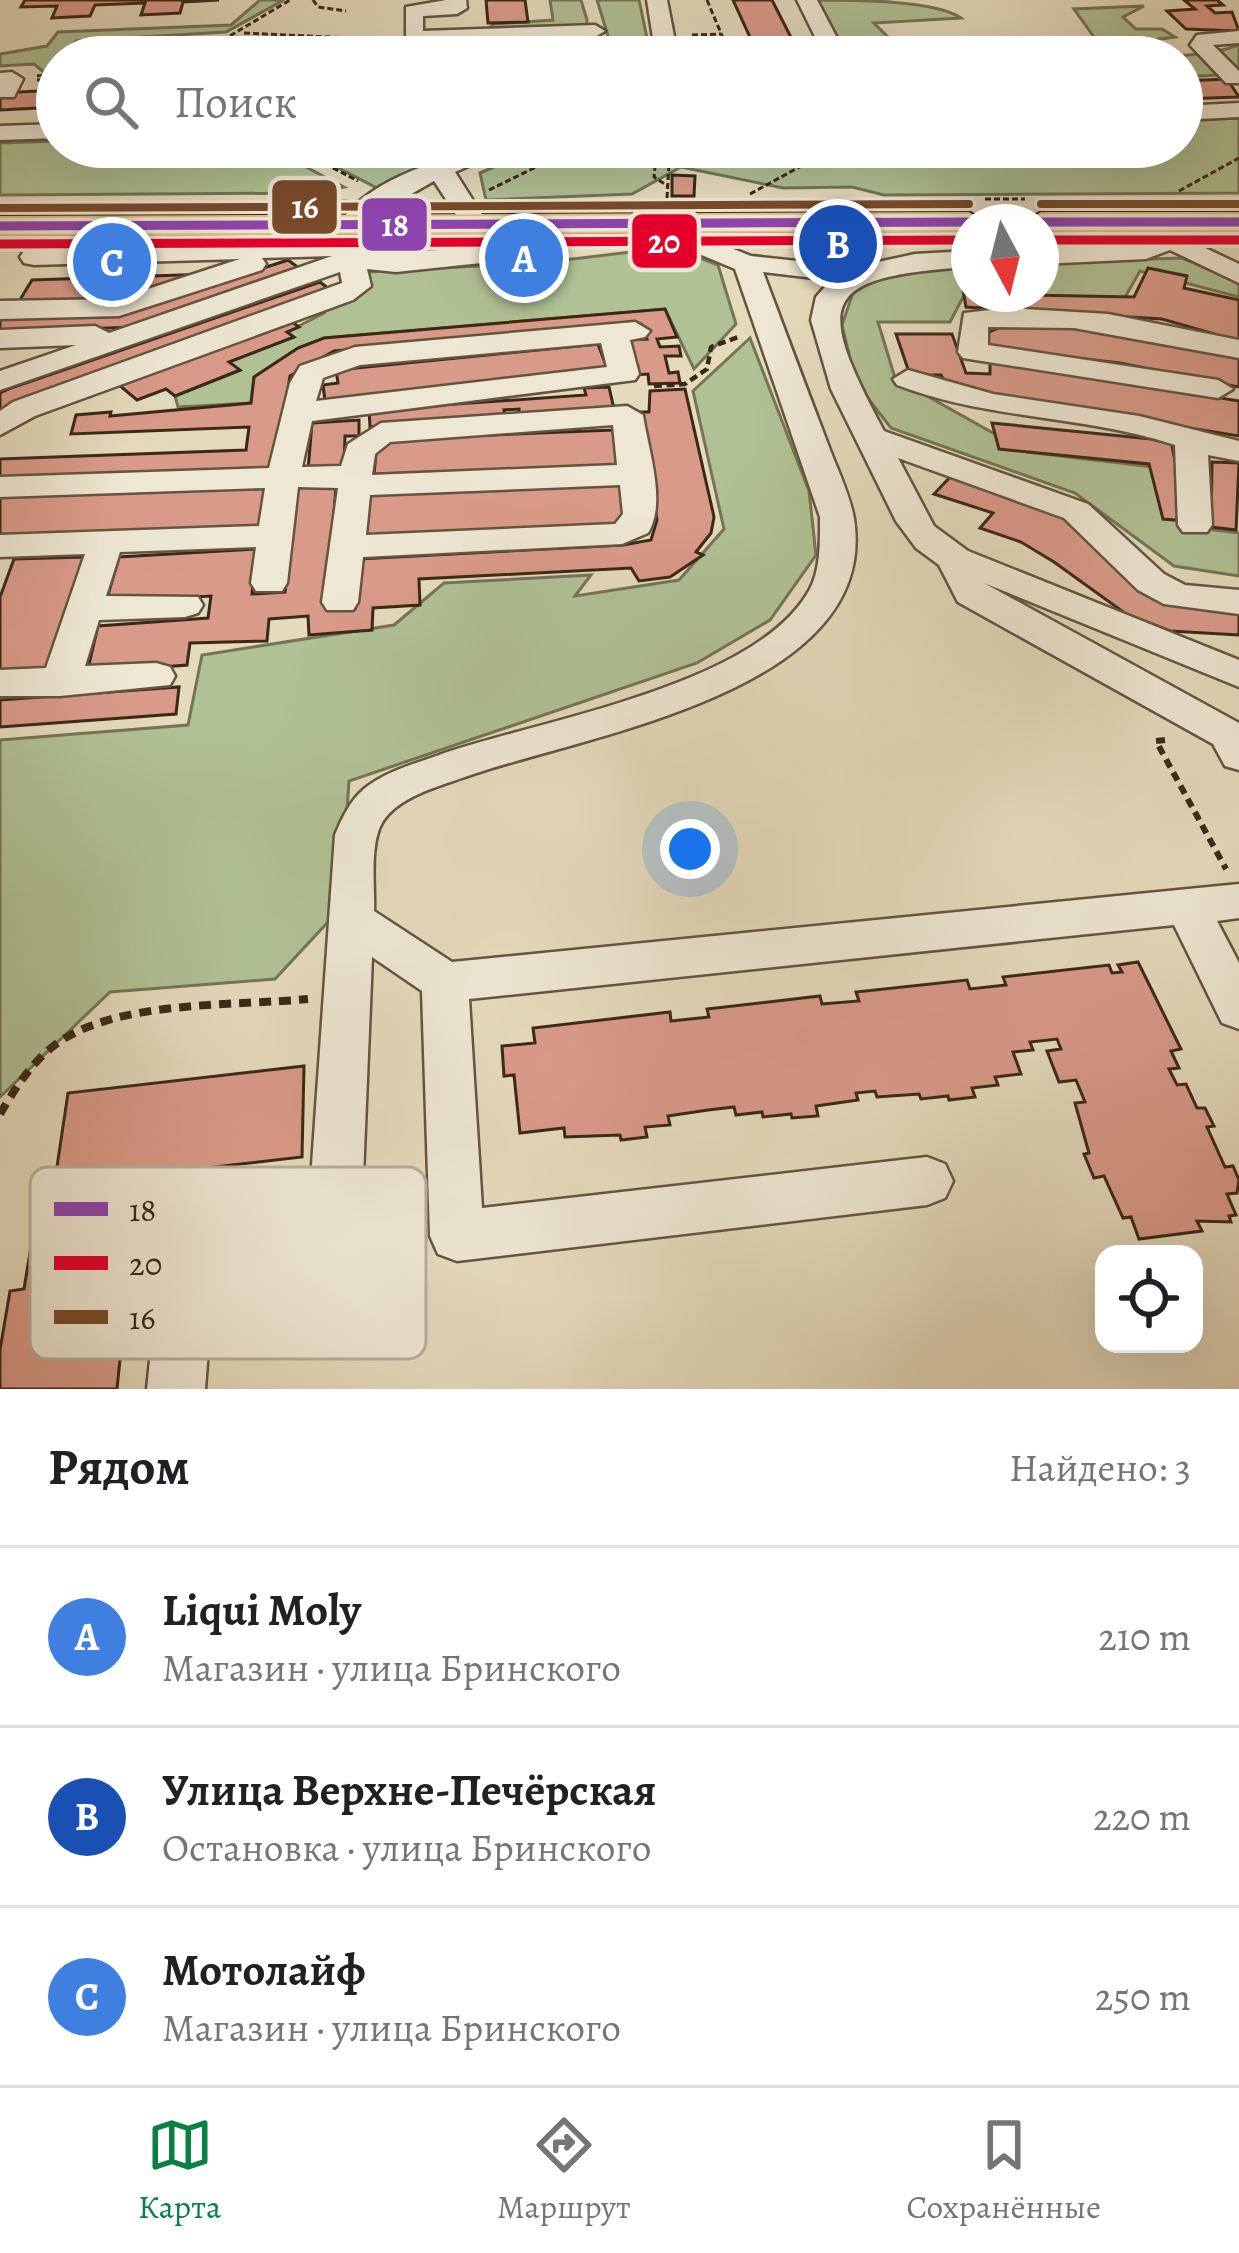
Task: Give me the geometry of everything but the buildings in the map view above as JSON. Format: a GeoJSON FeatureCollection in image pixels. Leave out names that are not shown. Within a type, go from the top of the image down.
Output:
{"type":"FeatureCollection","features":[{"type":"Feature","properties":{"kind":"main road"},"geometry":{"type":"LineString","coordinates":[[0,226],[99,241],[361,239],[474,211],[650,224],[951,222]]}},
{"type":"Feature","properties":{"kind":"main road"},"geometry":{"type":"LineString","coordinates":[[1059,222],[1239,222]]}},
{"type":"Feature","properties":{"kind":"street"},"geometry":{"type":"LineString","coordinates":[[413,36],[413,11],[457,8],[456,0]]}},
{"type":"Feature","properties":{"kind":"street"},"geometry":{"type":"LineString","coordinates":[[587,0],[594,36]]}},
{"type":"Feature","properties":{"kind":"street"},"geometry":{"type":"LineString","coordinates":[[657,0],[664,36]]}},
{"type":"Feature","properties":{"kind":"street"},"geometry":{"type":"LineString","coordinates":[[807,0],[825,36]]}},
{"type":"Feature","properties":{"kind":"street"},"geometry":{"type":"LineString","coordinates":[[1203,41],[1239,37]]}},
{"type":"Feature","properties":{"kind":"street"},"geometry":{"type":"LineString","coordinates":[[1203,47],[1234,79]]}},
{"type":"Feature","properties":{"kind":"street"},"geometry":{"type":"LineString","coordinates":[[1203,112],[1239,110]]}},
{"type":"Feature","properties":{"kind":"street"},"geometry":{"type":"LineString","coordinates":[[0,134],[36,132]]}},
{"type":"Feature","properties":{"kind":"street"},"geometry":{"type":"LineString","coordinates":[[0,426],[25,409],[357,286],[361,239],[356,211],[449,168]]}},
{"type":"Feature","properties":{"kind":"street"},"geometry":{"type":"LineString","coordinates":[[442,171],[458,204],[474,211]]}},
{"type":"Feature","properties":{"kind":"street"},"geometry":{"type":"LineString","coordinates":[[1059,255],[1159,246],[1163,219],[1239,275]]}},
{"type":"Feature","properties":{"kind":"street"},"geometry":{"type":"LineString","coordinates":[[650,224],[747,264],[850,274]]}},
{"type":"Feature","properties":{"kind":"street"},"geometry":{"type":"LineString","coordinates":[[4,378],[136,333],[361,239]]}},
{"type":"Feature","properties":{"kind":"street"},"geometry":{"type":"LineString","coordinates":[[0,310],[119,307],[298,250],[361,239],[396,264],[501,254]]}},
{"type":"Feature","properties":{"kind":"street"},"geometry":{"type":"LineString","coordinates":[[34,257],[99,241],[298,250]]}},
{"type":"Feature","properties":{"kind":"street"},"geometry":{"type":"LineString","coordinates":[[951,260],[876,265],[850,274],[835,287],[825,327],[830,354],[928,542],[1239,674]]}},
{"type":"Feature","properties":{"kind":"street"},"geometry":{"type":"LineString","coordinates":[[338,1167],[356,835],[364,811],[388,792],[475,756],[681,696],[765,658],[792,636],[824,597],[838,559],[838,517],[747,264]]}},
{"type":"Feature","properties":{"kind":"street"},"geometry":{"type":"LineString","coordinates":[[1218,389],[973,361],[974,319],[1010,315],[1125,325],[1239,349]]}},
{"type":"Feature","properties":{"kind":"street"},"geometry":{"type":"LineString","coordinates":[[268,583],[283,478],[298,413],[311,372],[338,359],[624,332],[624,374],[298,413]]}},
{"type":"Feature","properties":{"kind":"street"},"geometry":{"type":"LineString","coordinates":[[0,339],[136,333]]}},
{"type":"Feature","properties":{"kind":"street"},"geometry":{"type":"LineString","coordinates":[[908,379],[952,398],[1145,426],[1239,451]]}},
{"type":"Feature","properties":{"kind":"street"},"geometry":{"type":"LineString","coordinates":[[340,602],[359,451],[381,433],[627,415],[640,514],[636,526],[622,534],[348,547]]}},
{"type":"Feature","properties":{"kind":"street"},"geometry":{"type":"LineString","coordinates":[[872,438],[1076,511],[1151,582],[1177,596],[1239,602]]}},
{"type":"Feature","properties":{"kind":"street"},"geometry":{"type":"LineString","coordinates":[[1191,440],[1195,525]]}},
{"type":"Feature","properties":{"kind":"street"},"geometry":{"type":"LineString","coordinates":[[0,488],[283,478],[355,481],[636,474]]}},
{"type":"Feature","properties":{"kind":"street"},"geometry":{"type":"LineString","coordinates":[[0,546],[275,536]]}},
{"type":"Feature","properties":{"kind":"street"},"geometry":{"type":"LineString","coordinates":[[60,683],[106,542]]}},
{"type":"Feature","properties":{"kind":"street"},"geometry":{"type":"LineString","coordinates":[[952,554],[971,594],[1233,746]]}},
{"type":"Feature","properties":{"kind":"street"},"geometry":{"type":"LineString","coordinates":[[84,609],[184,604]]}},
{"type":"Feature","properties":{"kind":"street"},"geometry":{"type":"LineString","coordinates":[[1181,651],[1239,642]]}},
{"type":"Feature","properties":{"kind":"street"},"geometry":{"type":"LineString","coordinates":[[0,683],[156,676]]}},
{"type":"Feature","properties":{"kind":"street"},"geometry":{"type":"LineString","coordinates":[[351,920],[445,982],[1187,906],[1234,888]]}},
{"type":"Feature","properties":{"kind":"street"},"geometry":{"type":"LineString","coordinates":[[1187,906],[1239,1009]]}},
{"type":"Feature","properties":{"kind":"street"},"geometry":{"type":"LineString","coordinates":[[445,982],[458,1236],[927,1181]]}},
{"type":"Feature","properties":{"kind":"street"},"geometry":{"type":"LineString","coordinates":[[176,1389],[179,1359]]}},
{"type":"Feature","properties":{"kind":"path"},"geometry":{"type":"LineString","coordinates":[[238,33],[267,10],[289,5],[290,0]]}},
{"type":"Feature","properties":{"kind":"path"},"geometry":{"type":"LineString","coordinates":[[313,0],[318,7],[346,11]]}},
{"type":"Feature","properties":{"kind":"path"},"geometry":{"type":"LineString","coordinates":[[682,35],[721,34],[707,0]]}},
{"type":"Feature","properties":{"kind":"path"},"geometry":{"type":"LineString","coordinates":[[227,36],[304,36]]}},
{"type":"Feature","properties":{"kind":"path"},"geometry":{"type":"LineString","coordinates":[[1163,219],[1239,158]]}},
{"type":"Feature","properties":{"kind":"path"},"geometry":{"type":"LineString","coordinates":[[333,168],[372,188]]}},
{"type":"Feature","properties":{"kind":"path"},"geometry":{"type":"LineString","coordinates":[[474,211],[543,168]]}},
{"type":"Feature","properties":{"kind":"path"},"geometry":{"type":"LineString","coordinates":[[655,168],[654,177],[668,186],[669,168]]}},
{"type":"Feature","properties":{"kind":"path"},"geometry":{"type":"LineString","coordinates":[[737,201],[798,168]]}},
{"type":"Feature","properties":{"kind":"path"},"geometry":{"type":"LineString","coordinates":[[627,415],[630,387],[685,384],[707,369],[711,347],[771,331]]}},
{"type":"Feature","properties":{"kind":"path"},"geometry":{"type":"LineString","coordinates":[[1233,746],[1156,741],[1234,888]]}},
{"type":"Feature","properties":{"kind":"path"},"geometry":{"type":"LineString","coordinates":[[0,1114],[22,1076],[75,1032],[110,1021],[347,995]]}},
{"type":"Feature","properties":{"kind":"green space"},"geometry":{"type":"Polygon","coordinates":[[[260,0],[284,0],[226,32],[55,36],[58,32],[231,25],[260,0]]]}},
{"type":"Feature","properties":{"kind":"green space"},"geometry":{"type":"Polygon","coordinates":[[[550,0],[581,0],[587,36],[484,36],[493,24],[553,20],[550,0]]]}},
{"type":"Feature","properties":{"kind":"green space"},"geometry":{"type":"Polygon","coordinates":[[[597,0],[639,0],[647,36],[608,36],[597,0]]]}},
{"type":"Feature","properties":{"kind":"green space"},"geometry":{"type":"Polygon","coordinates":[[[815,0],[913,4],[961,18],[874,23],[887,36],[836,36],[815,0]]]}},
{"type":"Feature","properties":{"kind":"green space"},"geometry":{"type":"Polygon","coordinates":[[[1144,6],[1123,17],[1136,29],[1162,29],[1173,36],[1093,36],[1074,9],[1144,6]]]}},
{"type":"Feature","properties":{"kind":"green space"},"geometry":{"type":"Polygon","coordinates":[[[1239,45],[1239,74],[1203,76],[1203,53],[1239,45]]]}},
{"type":"Feature","properties":{"kind":"green space"},"geometry":{"type":"Polygon","coordinates":[[[36,48],[36,66],[0,66],[0,54],[36,48]]]}},
{"type":"Feature","properties":{"kind":"green space"},"geometry":{"type":"Polygon","coordinates":[[[1239,118],[1239,193],[884,195],[852,187],[783,188],[686,168],[1203,168],[1203,119],[1239,118]]]}},
{"type":"Feature","properties":{"kind":"green space"},"geometry":{"type":"Polygon","coordinates":[[[36,142],[36,168],[308,168],[344,187],[313,193],[0,195],[0,143],[36,142]]]}},
{"type":"Feature","properties":{"kind":"green space"},"geometry":{"type":"Polygon","coordinates":[[[338,168],[430,168],[379,189],[338,168]]]}},
{"type":"Feature","properties":{"kind":"green space"},"geometry":{"type":"Polygon","coordinates":[[[492,168],[679,168],[632,194],[486,200],[480,173],[492,168]]]}},
{"type":"Feature","properties":{"kind":"green space"},"geometry":{"type":"Polygon","coordinates":[[[348,201],[300,214],[0,213],[0,206],[348,201]]]}},
{"type":"Feature","properties":{"kind":"green space"},"geometry":{"type":"Polygon","coordinates":[[[115,238],[344,240],[125,248],[110,246],[115,238]]]}},
{"type":"Feature","properties":{"kind":"green space"},"geometry":{"type":"Polygon","coordinates":[[[672,247],[718,265],[736,324],[694,369],[665,309],[324,338],[298,348],[254,377],[251,403],[178,407],[175,396],[239,371],[229,362],[293,337],[287,332],[324,313],[320,308],[369,284],[369,272],[548,262],[672,247]]]}},
{"type":"Feature","properties":{"kind":"green space"},"geometry":{"type":"Polygon","coordinates":[[[1182,258],[1239,282],[1239,297],[1140,271],[1124,299],[1059,298],[1059,262],[1182,258]]]}},
{"type":"Feature","properties":{"kind":"green space"},"geometry":{"type":"Polygon","coordinates":[[[951,267],[951,312],[955,312],[950,322],[878,322],[895,378],[1027,452],[1153,467],[1184,526],[1239,533],[1239,576],[1174,566],[1075,493],[891,428],[856,383],[842,325],[857,281],[893,269],[951,267]]]}},
{"type":"Feature","properties":{"kind":"green space"},"geometry":{"type":"Polygon","coordinates":[[[750,338],[809,491],[816,555],[770,620],[697,663],[349,781],[340,909],[275,979],[110,992],[0,1097],[0,740],[188,725],[202,655],[394,625],[444,583],[591,575],[575,596],[679,580],[724,529],[693,391],[750,338]]]}},
{"type":"Feature","properties":{"kind":"transit line","name":"16"},"geometry":{"type":"LineString","coordinates":[[0,208],[951,204]]}},
{"type":"Feature","properties":{"kind":"transit line","name":"16"},"geometry":{"type":"LineString","coordinates":[[1059,204],[1239,204]]}},
{"type":"Feature","properties":{"kind":"transit line","name":"18"},"geometry":{"type":"LineString","coordinates":[[0,226],[951,222]]}},
{"type":"Feature","properties":{"kind":"transit line","name":"18"},"geometry":{"type":"LineString","coordinates":[[1059,222],[1239,222]]}},
{"type":"Feature","properties":{"kind":"transit line","name":"20"},"geometry":{"type":"LineString","coordinates":[[0,244],[951,240]]}},
{"type":"Feature","properties":{"kind":"transit line","name":"20"},"geometry":{"type":"LineString","coordinates":[[1059,240],[1239,240]]}},
{"type":"Feature","properties":{"kind":"place","name":"Улица Верхне-Печёрская"},"geometry":{"type":"Point","coordinates":[838,244]}},
{"type":"Feature","properties":{"kind":"place","name":"Liqui Moly"},"geometry":{"type":"Point","coordinates":[524,258]}},
{"type":"Feature","properties":{"kind":"place","name":"Мотолайф"},"geometry":{"type":"Point","coordinates":[112,262]}}]}
